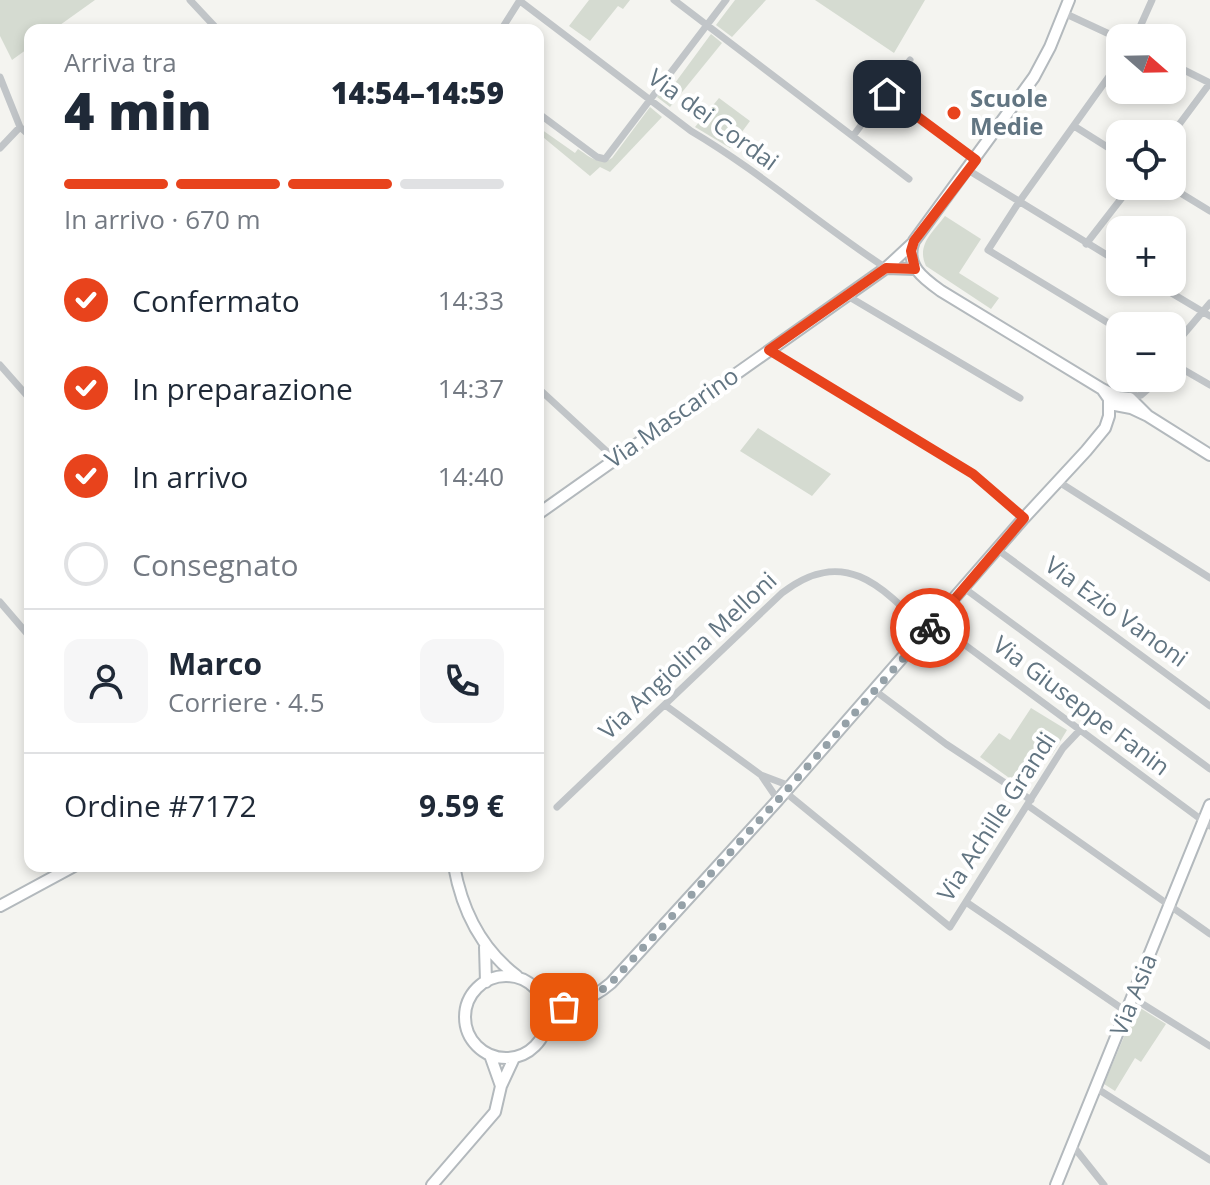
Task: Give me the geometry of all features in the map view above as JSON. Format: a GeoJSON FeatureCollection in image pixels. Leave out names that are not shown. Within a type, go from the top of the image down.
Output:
{"type":"FeatureCollection","features":[{"type":"Feature","properties":{"kind":"main road","name":"Via Mascarino"},"geometry":{"type":"LineString","coordinates":[[544,510],[886,268],[914,241],[1034,77],[1069,0]]}},
{"type":"Feature","properties":{"kind":"main road"},"geometry":{"type":"LineString","coordinates":[[914,241],[911,251],[915,269],[923,278],[1102,389],[1145,412],[1210,455]]}},
{"type":"Feature","properties":{"kind":"main road"},"geometry":{"type":"LineString","coordinates":[[886,268],[915,269]]}},
{"type":"Feature","properties":{"kind":"main road"},"geometry":{"type":"LineString","coordinates":[[1102,389],[1110,404],[1105,428]]}},
{"type":"Feature","properties":{"kind":"main road"},"geometry":{"type":"LineString","coordinates":[[1110,404],[1126,401]]}},
{"type":"Feature","properties":{"kind":"main road"},"geometry":{"type":"LineString","coordinates":[[490,1055],[514,1058],[530,1051],[555,1014],[570,1004],[595,995],[611,983],[784,793],[1059,482],[1126,401]]}},
{"type":"Feature","properties":{"kind":"main road","name":"Via Asia"},"geometry":{"type":"LineString","coordinates":[[1056,1185],[1169,908],[1207,824],[1210,805]]}},
{"type":"Feature","properties":{"kind":"main road"},"geometry":{"type":"LineString","coordinates":[[0,906],[63,872]]}},
{"type":"Feature","properties":{"kind":"main road"},"geometry":{"type":"LineString","coordinates":[[455,872],[470,917],[491,955],[536,989],[546,1008],[547,1025]]}},
{"type":"Feature","properties":{"kind":"main road"},"geometry":{"type":"LineString","coordinates":[[485,945],[486,982]]}},
{"type":"Feature","properties":{"kind":"main road"},"geometry":{"type":"LineString","coordinates":[[501,1086],[490,1055],[472,1040],[466,1018],[469,1000],[486,982],[506,976],[520,979]]}},
{"type":"Feature","properties":{"kind":"main road"},"geometry":{"type":"LineString","coordinates":[[542,997],[570,1004]]}},
{"type":"Feature","properties":{"kind":"main road"},"geometry":{"type":"LineString","coordinates":[[432,1185],[495,1112],[501,1086],[514,1058]]}},
{"type":"Feature","properties":{"kind":"street"},"geometry":{"type":"LineString","coordinates":[[190,0],[212,24]]}},
{"type":"Feature","properties":{"kind":"street"},"geometry":{"type":"LineString","coordinates":[[505,24],[520,0]]}},
{"type":"Feature","properties":{"kind":"street","name":"Via dei Cordai"},"geometry":{"type":"LineString","coordinates":[[520,0],[691,131],[719,147],[886,268]]}},
{"type":"Feature","properties":{"kind":"street"},"geometry":{"type":"LineString","coordinates":[[674,0],[909,179]]}},
{"type":"Feature","properties":{"kind":"street"},"geometry":{"type":"LineString","coordinates":[[544,117],[603,160],[726,0]]}},
{"type":"Feature","properties":{"kind":"street"},"geometry":{"type":"LineString","coordinates":[[1141,24],[1152,0]]}},
{"type":"Feature","properties":{"kind":"street"},"geometry":{"type":"LineString","coordinates":[[1064,13],[1106,32]]}},
{"type":"Feature","properties":{"kind":"street"},"geometry":{"type":"LineString","coordinates":[[853,136],[910,60]]}},
{"type":"Feature","properties":{"kind":"street"},"geometry":{"type":"LineString","coordinates":[[1182,120],[1210,83],[1186,71]]}},
{"type":"Feature","properties":{"kind":"street"},"geometry":{"type":"LineString","coordinates":[[0,77],[24,131]]}},
{"type":"Feature","properties":{"kind":"street"},"geometry":{"type":"LineString","coordinates":[[1106,81],[988,250],[1106,322]]}},
{"type":"Feature","properties":{"kind":"street"},"geometry":{"type":"LineString","coordinates":[[887,94],[976,160]]}},
{"type":"Feature","properties":{"kind":"street"},"geometry":{"type":"LineString","coordinates":[[1074,126],[1106,146]]}},
{"type":"Feature","properties":{"kind":"street"},"geometry":{"type":"LineString","coordinates":[[0,148],[20,127]]}},
{"type":"Feature","properties":{"kind":"street"},"geometry":{"type":"LineString","coordinates":[[968,170],[1106,255]]}},
{"type":"Feature","properties":{"kind":"street"},"geometry":{"type":"LineString","coordinates":[[1186,196],[1210,211]]}},
{"type":"Feature","properties":{"kind":"street"},"geometry":{"type":"LineString","coordinates":[[1086,244],[1120,200]]}},
{"type":"Feature","properties":{"kind":"street"},"geometry":{"type":"LineString","coordinates":[[846,295],[1020,398]]}},
{"type":"Feature","properties":{"kind":"street"},"geometry":{"type":"LineString","coordinates":[[1176,296],[1206,314]]}},
{"type":"Feature","properties":{"kind":"street"},"geometry":{"type":"LineString","coordinates":[[1186,334],[1206,314],[1210,303]]}},
{"type":"Feature","properties":{"kind":"street"},"geometry":{"type":"LineString","coordinates":[[769,350],[973,474],[1024,518]]}},
{"type":"Feature","properties":{"kind":"street"},"geometry":{"type":"LineString","coordinates":[[0,365],[24,392]]}},
{"type":"Feature","properties":{"kind":"street"},"geometry":{"type":"LineString","coordinates":[[1186,371],[1210,385]]}},
{"type":"Feature","properties":{"kind":"street"},"geometry":{"type":"LineString","coordinates":[[1126,401],[1131,392]]}},
{"type":"Feature","properties":{"kind":"street"},"geometry":{"type":"LineString","coordinates":[[1126,401],[1145,392]]}},
{"type":"Feature","properties":{"kind":"street"},"geometry":{"type":"LineString","coordinates":[[1145,412],[1143,399],[1147,392]]}},
{"type":"Feature","properties":{"kind":"street"},"geometry":{"type":"LineString","coordinates":[[544,394],[614,458]]}},
{"type":"Feature","properties":{"kind":"street"},"geometry":{"type":"LineString","coordinates":[[1059,482],[1210,578]]}},
{"type":"Feature","properties":{"kind":"street","name":"Via Ezio Vanoni"},"geometry":{"type":"LineString","coordinates":[[998,550],[1210,706]]}},
{"type":"Feature","properties":{"kind":"street","name":"Via Angiolina Melloni"},"geometry":{"type":"LineString","coordinates":[[557,807],[782,593],[809,575],[823,571],[853,574],[902,604],[936,620]]}},
{"type":"Feature","properties":{"kind":"street"},"geometry":{"type":"LineString","coordinates":[[964,588],[1210,769]]}},
{"type":"Feature","properties":{"kind":"street"},"geometry":{"type":"LineString","coordinates":[[0,602],[24,630]]}},
{"type":"Feature","properties":{"kind":"street","name":"Via Angiolina Melloni"},"geometry":{"type":"LineString","coordinates":[[902,604],[926,631]]}},
{"type":"Feature","properties":{"kind":"street","name":"Via Giuseppe Fanin"},"geometry":{"type":"LineString","coordinates":[[936,620],[1207,824]]}},
{"type":"Feature","properties":{"kind":"street"},"geometry":{"type":"LineString","coordinates":[[874,690],[1169,908],[1210,934]]}},
{"type":"Feature","properties":{"kind":"street"},"geometry":{"type":"LineString","coordinates":[[665,705],[784,793]]}},
{"type":"Feature","properties":{"kind":"street","name":"Via Achille Grandi"},"geometry":{"type":"LineString","coordinates":[[784,793],[950,927],[1063,748],[1080,730]]}},
{"type":"Feature","properties":{"kind":"street"},"geometry":{"type":"LineString","coordinates":[[761,775],[784,793]]}},
{"type":"Feature","properties":{"kind":"street"},"geometry":{"type":"LineString","coordinates":[[966,902],[1127,1012]]}},
{"type":"Feature","properties":{"kind":"street"},"geometry":{"type":"LineString","coordinates":[[1133,998],[1210,1046]]}},
{"type":"Feature","properties":{"kind":"street"},"geometry":{"type":"LineString","coordinates":[[1096,1088],[1210,1160]]}},
{"type":"Feature","properties":{"kind":"street"},"geometry":{"type":"LineString","coordinates":[[1073,1146],[1104,1185]]}},
{"type":"Feature","properties":{"kind":"shaded area"},"geometry":{"type":"Polygon","coordinates":[[[0,0],[95,0],[61,24],[24,24],[24,51],[12,60],[0,36],[0,0]]]}},
{"type":"Feature","properties":{"kind":"shaded area"},"geometry":{"type":"Polygon","coordinates":[[[589,0],[630,0],[623,9],[618,6],[590,41],[569,26],[589,0]]]}},
{"type":"Feature","properties":{"kind":"shaded area"},"geometry":{"type":"Polygon","coordinates":[[[735,0],[766,0],[732,37],[716,25],[735,0]]]}},
{"type":"Feature","properties":{"kind":"shaded area"},"geometry":{"type":"Polygon","coordinates":[[[815,0],[925,0],[894,53],[815,0]]]}},
{"type":"Feature","properties":{"kind":"shaded area"},"geometry":{"type":"Polygon","coordinates":[[[711,34],[722,43],[670,107],[657,97],[669,79],[675,83],[711,34]]]}},
{"type":"Feature","properties":{"kind":"shaded area"},"geometry":{"type":"Polygon","coordinates":[[[719,98],[750,121],[730,148],[695,127],[719,98]]]}},
{"type":"Feature","properties":{"kind":"shaded area"},"geometry":{"type":"Polygon","coordinates":[[[650,107],[662,117],[610,172],[600,167],[590,176],[544,138],[544,131],[575,153],[578,149],[595,160],[612,158],[650,107]]]}},
{"type":"Feature","properties":{"kind":"shaded area"},"geometry":{"type":"Polygon","coordinates":[[[945,216],[981,239],[959,273],[999,298],[991,309],[926,266],[924,245],[945,216]]]}},
{"type":"Feature","properties":{"kind":"shaded area"},"geometry":{"type":"Polygon","coordinates":[[[758,428],[831,474],[812,496],[740,451],[758,428]]]}},
{"type":"Feature","properties":{"kind":"shaded area"},"geometry":{"type":"Polygon","coordinates":[[[1031,708],[1067,730],[1052,755],[1045,752],[1022,787],[980,757],[999,733],[1010,740],[1031,708]]]}},
{"type":"Feature","properties":{"kind":"shaded area"},"geometry":{"type":"Polygon","coordinates":[[[1137,1006],[1166,1024],[1141,1062],[1135,1058],[1115,1091],[1104,1084],[1137,1006]]]}},
{"type":"Feature","properties":{"kind":"way so far"},"geometry":{"type":"LineString","coordinates":[[564,1007],[595,995],[611,983],[930,628]]}},
{"type":"Feature","properties":{"kind":"place","name":"Scuole Medie"},"geometry":{"type":"Point","coordinates":[954,113]}},
{"type":"Feature","properties":{"kind":"route"},"geometry":{"type":"LineString","coordinates":[[887,94],[976,160],[914,241],[911,251],[915,269],[886,268],[769,350],[973,474],[1024,518],[930,628]]}}]}
